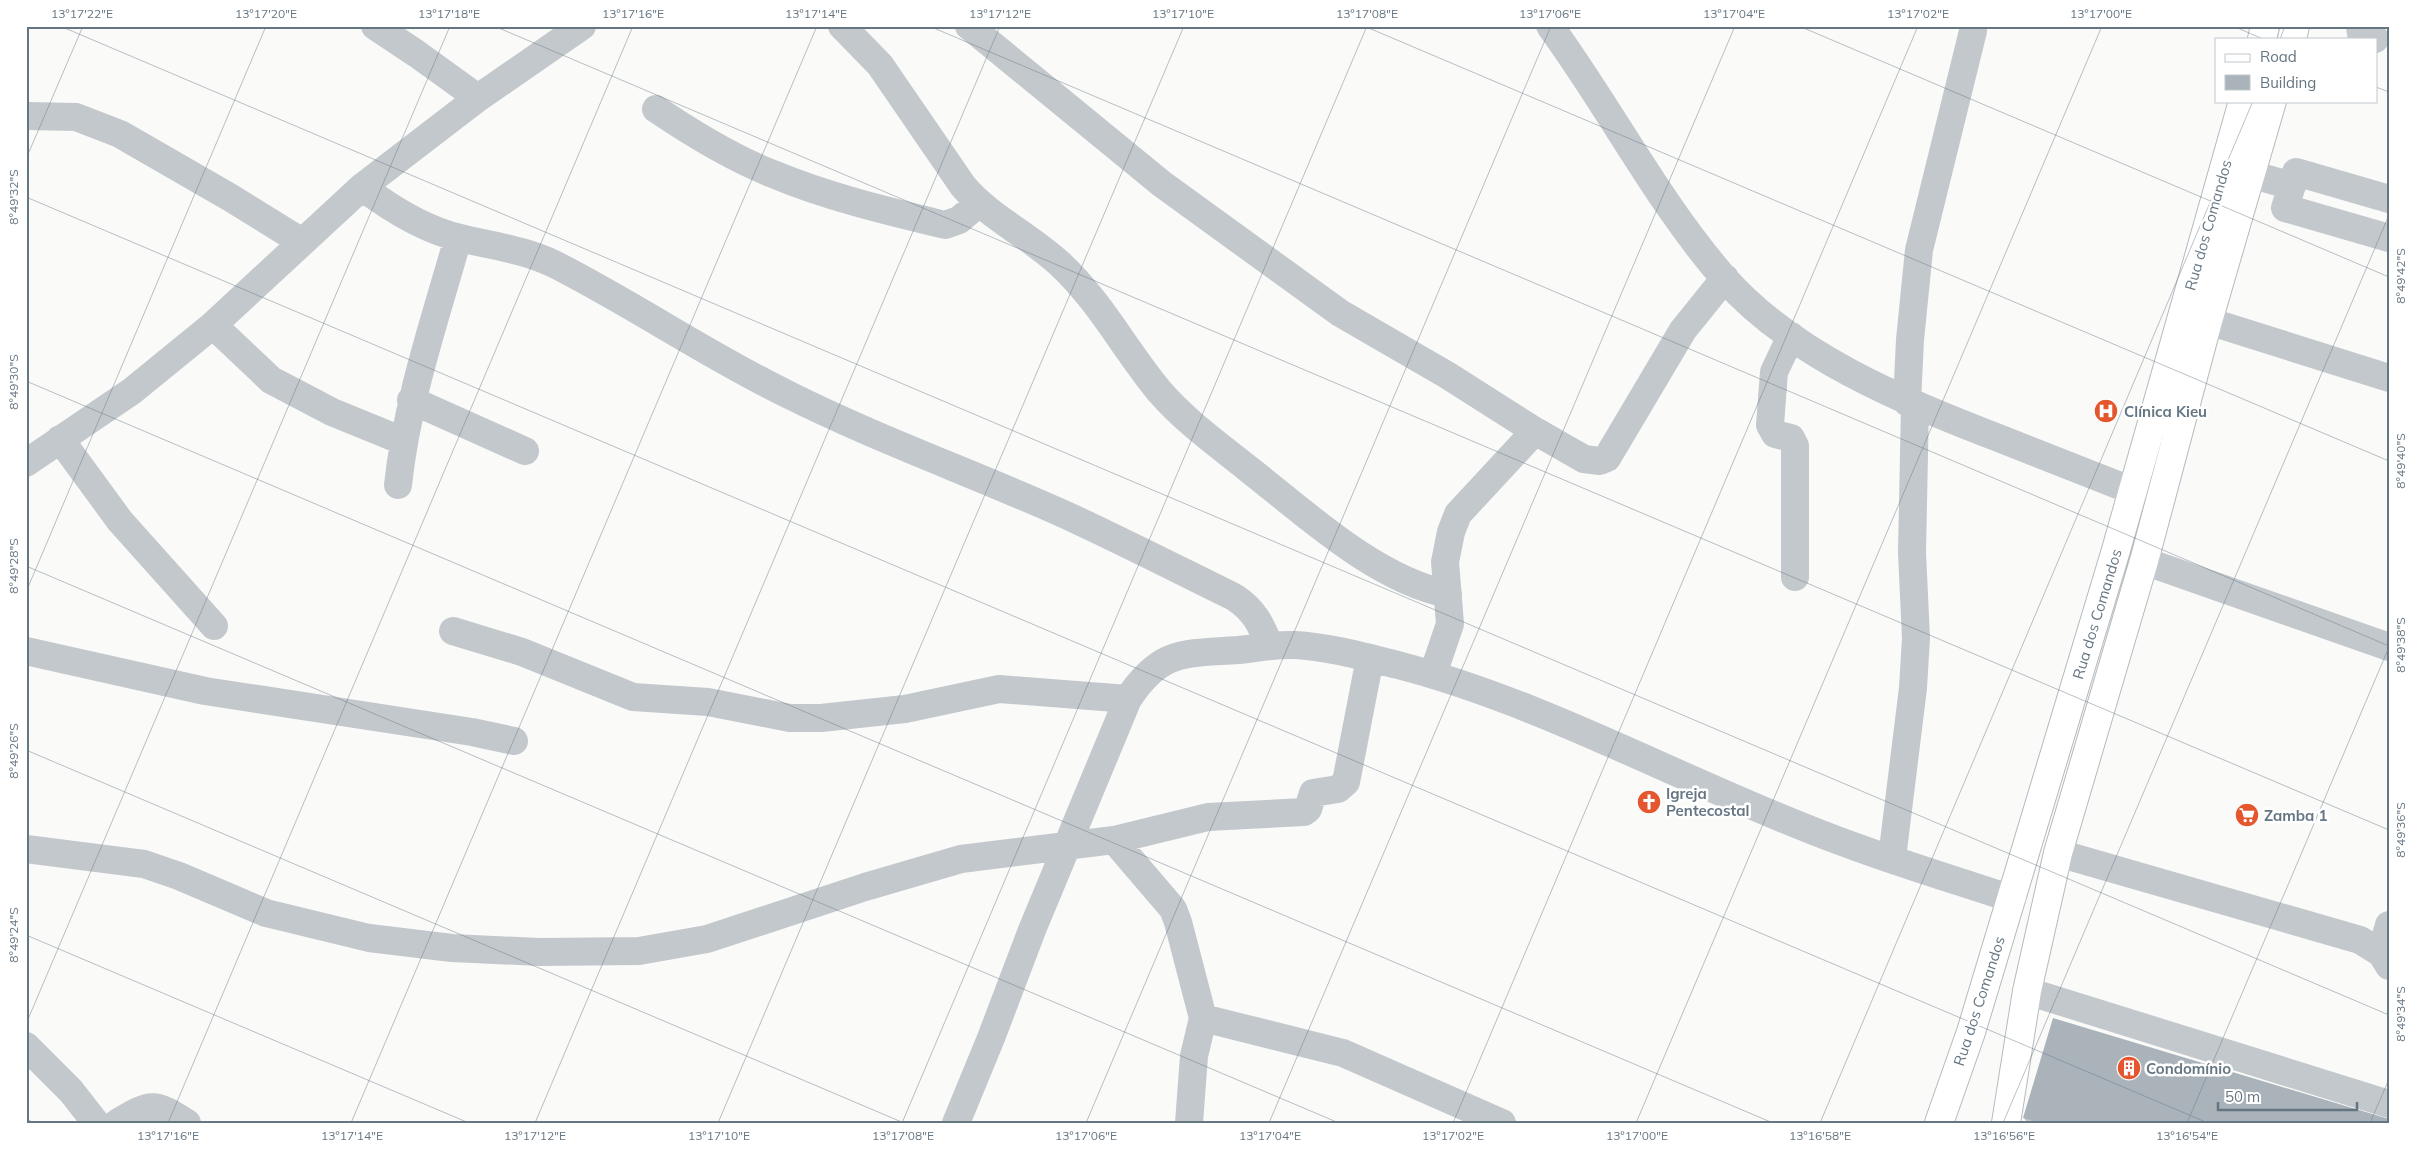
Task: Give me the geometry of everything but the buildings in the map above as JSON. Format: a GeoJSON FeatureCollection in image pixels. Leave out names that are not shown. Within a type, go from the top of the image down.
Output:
{"type":"FeatureCollection","features":[{"type":"Feature","properties":{"kind":"main road"},"geometry":{"type":"LineString","coordinates":[[2292,38],[2296,26]]}},
{"type":"Feature","properties":{"kind":"main road","name":"Rua dos Comandos"},"geometry":{"type":"LineString","coordinates":[[1939,1123],[1971,1032],[1984,982],[2012,899],[2133,491],[2243,102]]}},
{"type":"Feature","properties":{"kind":"main road","name":"Rua dos Comandos"},"geometry":{"type":"LineString","coordinates":[[2009,1122],[2027,991],[2058,853],[2144,561],[2208,321],[2272,102]]}},
{"type":"Feature","properties":{"kind":"street"},"geometry":{"type":"LineString","coordinates":[[375,26],[478,98]]}},
{"type":"Feature","properties":{"kind":"street"},"geometry":{"type":"LineString","coordinates":[[26,463],[132,391],[212,325],[362,186],[478,98],[582,26]]}},
{"type":"Feature","properties":{"kind":"street"},"geometry":{"type":"LineString","coordinates":[[842,26],[880,65],[963,186],[978,204],[1059,263],[1086,291],[1161,393],[1218,444],[1316,523],[1374,564],[1397,577],[1430,590],[1448,594]]}},
{"type":"Feature","properties":{"kind":"street"},"geometry":{"type":"LineString","coordinates":[[969,26],[1162,184],[1309,292],[1340,313],[1448,375],[1535,431],[1584,459],[1600,461],[1607,458],[1683,330],[1725,278]]}},
{"type":"Feature","properties":{"kind":"street"},"geometry":{"type":"LineString","coordinates":[[1550,26],[1582,69],[1686,230],[1725,278],[1760,313],[1791,336],[1829,360],[1911,404],[2133,491]]}},
{"type":"Feature","properties":{"kind":"street"},"geometry":{"type":"LineString","coordinates":[[2360,26],[2362,34],[2373,38]]}},
{"type":"Feature","properties":{"kind":"street"},"geometry":{"type":"LineString","coordinates":[[1892,858],[1913,688],[1915,648],[1910,340],[1920,250],[1973,32]]}},
{"type":"Feature","properties":{"kind":"street"},"geometry":{"type":"LineString","coordinates":[[656,109],[710,143],[771,174],[852,201],[945,225],[959,220],[978,204]]}},
{"type":"Feature","properties":{"kind":"street"},"geometry":{"type":"LineString","coordinates":[[26,116],[76,116],[113,131],[172,163],[302,242]]}},
{"type":"Feature","properties":{"kind":"street"},"geometry":{"type":"LineString","coordinates":[[2389,199],[2296,172],[2285,208],[2389,238]]}},
{"type":"Feature","properties":{"kind":"street"},"geometry":{"type":"LineString","coordinates":[[2250,174],[2292,186]]}},
{"type":"Feature","properties":{"kind":"street"},"geometry":{"type":"LineString","coordinates":[[362,186],[388,207],[458,238],[498,244],[549,262],[606,290],[681,336],[786,394],[904,448],[1067,516],[1234,597],[1252,610],[1259,620],[1269,646]]}},
{"type":"Feature","properties":{"kind":"street"},"geometry":{"type":"LineString","coordinates":[[398,485],[402,440],[411,400],[458,238]]}},
{"type":"Feature","properties":{"kind":"street"},"geometry":{"type":"LineString","coordinates":[[2208,321],[2389,378]]}},
{"type":"Feature","properties":{"kind":"street"},"geometry":{"type":"LineString","coordinates":[[212,325],[271,380],[332,412],[402,440]]}},
{"type":"Feature","properties":{"kind":"street"},"geometry":{"type":"LineString","coordinates":[[1791,336],[1774,372],[1770,425],[1776,434],[1791,438],[1795,446],[1795,578]]}},
{"type":"Feature","properties":{"kind":"street"},"geometry":{"type":"LineString","coordinates":[[411,400],[525,451]]}},
{"type":"Feature","properties":{"kind":"street"},"geometry":{"type":"LineString","coordinates":[[1433,674],[1450,624],[1446,562],[1454,523],[1458,514],[1535,431]]}},
{"type":"Feature","properties":{"kind":"street"},"geometry":{"type":"LineString","coordinates":[[60,439],[120,521],[214,626]]}},
{"type":"Feature","properties":{"kind":"street"},"geometry":{"type":"LineString","coordinates":[[2144,561],[2389,647]]}},
{"type":"Feature","properties":{"kind":"street"},"geometry":{"type":"LineString","coordinates":[[453,631],[522,652],[633,697],[708,702],[790,718],[821,718],[906,710],[999,688],[1128,699]]}},
{"type":"Feature","properties":{"kind":"street"},"geometry":{"type":"LineString","coordinates":[[956,1123],[1128,699],[1142,677],[1160,663],[1176,656],[1296,645],[1370,658],[1433,674],[1533,711],[1796,825],[2012,899]]}},
{"type":"Feature","properties":{"kind":"street"},"geometry":{"type":"LineString","coordinates":[[26,651],[205,691],[472,732],[514,741]]}},
{"type":"Feature","properties":{"kind":"street"},"geometry":{"type":"LineString","coordinates":[[26,849],[144,864],[179,876],[266,913],[369,938],[452,948],[539,952],[639,951],[708,939],[865,887],[961,859],[1114,840],[1208,818],[1304,812],[1308,809],[1313,793],[1342,787],[1346,782],[1370,658]]}},
{"type":"Feature","properties":{"kind":"street"},"geometry":{"type":"LineString","coordinates":[[1114,840],[1176,914],[1203,1018],[1194,1056],[1189,1123]]}},
{"type":"Feature","properties":{"kind":"street"},"geometry":{"type":"LineString","coordinates":[[2058,853],[2360,940],[2385,960]]}},
{"type":"Feature","properties":{"kind":"street"},"geometry":{"type":"LineString","coordinates":[[2385,960],[2389,926]]}},
{"type":"Feature","properties":{"kind":"street"},"geometry":{"type":"LineString","coordinates":[[2027,991],[2389,1104]]}},
{"type":"Feature","properties":{"kind":"street"},"geometry":{"type":"LineString","coordinates":[[1203,1018],[1343,1053],[1502,1123]]}},
{"type":"Feature","properties":{"kind":"street"},"geometry":{"type":"LineString","coordinates":[[26,1046],[71,1092],[96,1123]]}},
{"type":"Feature","properties":{"kind":"street"},"geometry":{"type":"LineString","coordinates":[[117,1123],[148,1106],[162,1108],[187,1123]]}},
{"type":"Feature","properties":{"kind":"place","name":"Clínica Kieu"},"geometry":{"type":"Point","coordinates":[2106,411]}},
{"type":"Feature","properties":{"kind":"place","name":"Igreja Pentecostal"},"geometry":{"type":"Point","coordinates":[1649,802]}},
{"type":"Feature","properties":{"kind":"place","name":"Zamba 1"},"geometry":{"type":"Point","coordinates":[2247,815]}},
{"type":"Feature","properties":{"kind":"place","name":"Condomínio"},"geometry":{"type":"Point","coordinates":[2129,1068]}}]}
